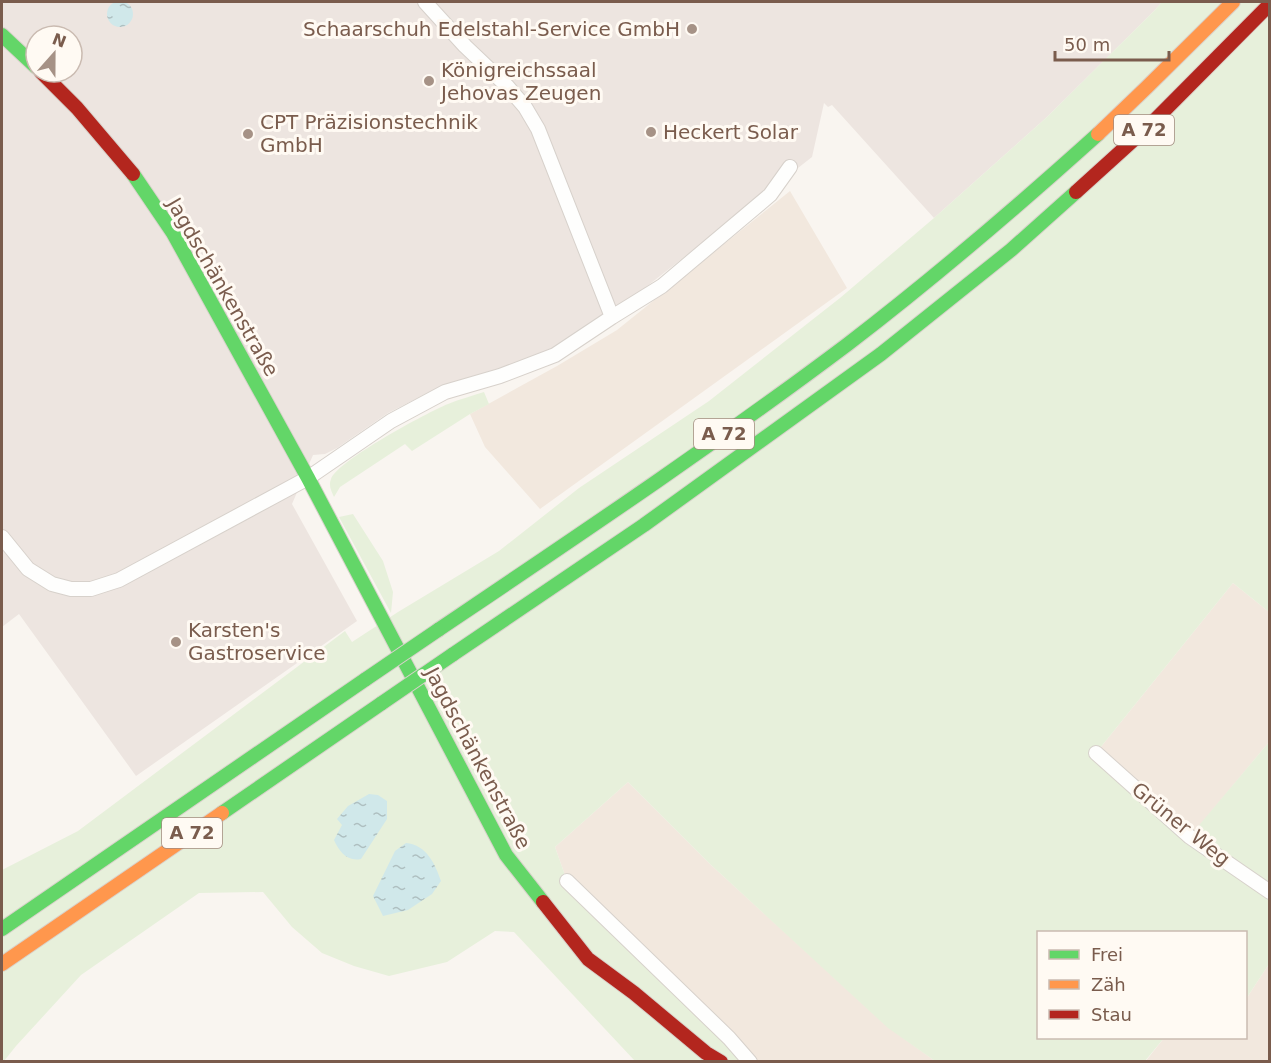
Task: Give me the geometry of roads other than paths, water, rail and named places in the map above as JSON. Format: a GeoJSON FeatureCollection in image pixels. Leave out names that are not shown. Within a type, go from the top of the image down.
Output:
{"type":"FeatureCollection","features":[{"type":"Feature","properties":{"kind":"main road","name":"A 72"},"geometry":{"type":"LineString","coordinates":[[2,929],[668,473],[868,329],[1015,207],[1124,109],[1232,2]]}},
{"type":"Feature","properties":{"kind":"main road","name":"A 72"},"geometry":{"type":"LineString","coordinates":[[2,964],[645,525],[881,354],[1011,250],[1150,124],[1269,4]]}},
{"type":"Feature","properties":{"kind":"main road"},"geometry":{"type":"LineString","coordinates":[[2,35],[24,56]]}},
{"type":"Feature","properties":{"kind":"main road","name":"Jagdschänkenstraße"},"geometry":{"type":"LineString","coordinates":[[53,84],[77,108],[129,169],[173,233],[308,478],[506,855],[588,959],[634,993],[706,1053],[721,1062]]}},
{"type":"Feature","properties":{"kind":"street"},"geometry":{"type":"LineString","coordinates":[[425,2],[525,107],[538,129],[612,316]]}},
{"type":"Feature","properties":{"kind":"street"},"geometry":{"type":"LineString","coordinates":[[2,537],[28,569],[52,584],[71,589],[91,589],[108,585],[308,478],[391,421],[445,392],[500,376],[555,356],[612,316],[662,286],[770,195],[790,168]]}},
{"type":"Feature","properties":{"kind":"street","name":"Grüner Weg"},"geometry":{"type":"LineString","coordinates":[[1096,753],[1190,837],[1269,892]]}},
{"type":"Feature","properties":{"kind":"street"},"geometry":{"type":"LineString","coordinates":[[567,881],[729,1038],[750,1062]]}},
{"type":"Feature","properties":{"kind":"water"},"geometry":{"type":"Polygon","coordinates":[[[120,1],[129,5],[133,14],[129,23],[120,27],[111,23],[107,14],[111,5],[120,1]]]}},
{"type":"Feature","properties":{"kind":"water"},"geometry":{"type":"Polygon","coordinates":[[[369,794],[378,795],[387,801],[387,819],[361,859],[352,859],[341,852],[334,840],[342,825],[337,819],[348,806],[369,794]]]}},
{"type":"Feature","properties":{"kind":"water"},"geometry":{"type":"Polygon","coordinates":[[[406,843],[425,851],[433,862],[441,881],[432,894],[408,910],[383,916],[373,896],[395,851],[406,843]]]}},
{"type":"Feature","properties":{"kind":"place","name":"Schaarschuh Edelstahl-Service GmbH"},"geometry":{"type":"Point","coordinates":[692,29]}},
{"type":"Feature","properties":{"kind":"place","name":"Königreichssaal Jehovas Zeugen"},"geometry":{"type":"Point","coordinates":[429,81]}},
{"type":"Feature","properties":{"kind":"place","name":"Heckert Solar"},"geometry":{"type":"Point","coordinates":[651,132]}},
{"type":"Feature","properties":{"kind":"place","name":"CPT Präzisionstechnik GmbH"},"geometry":{"type":"Point","coordinates":[248,134]}},
{"type":"Feature","properties":{"kind":"place","name":"Karsten's Gastroservice"},"geometry":{"type":"Point","coordinates":[176,642]}}]}
